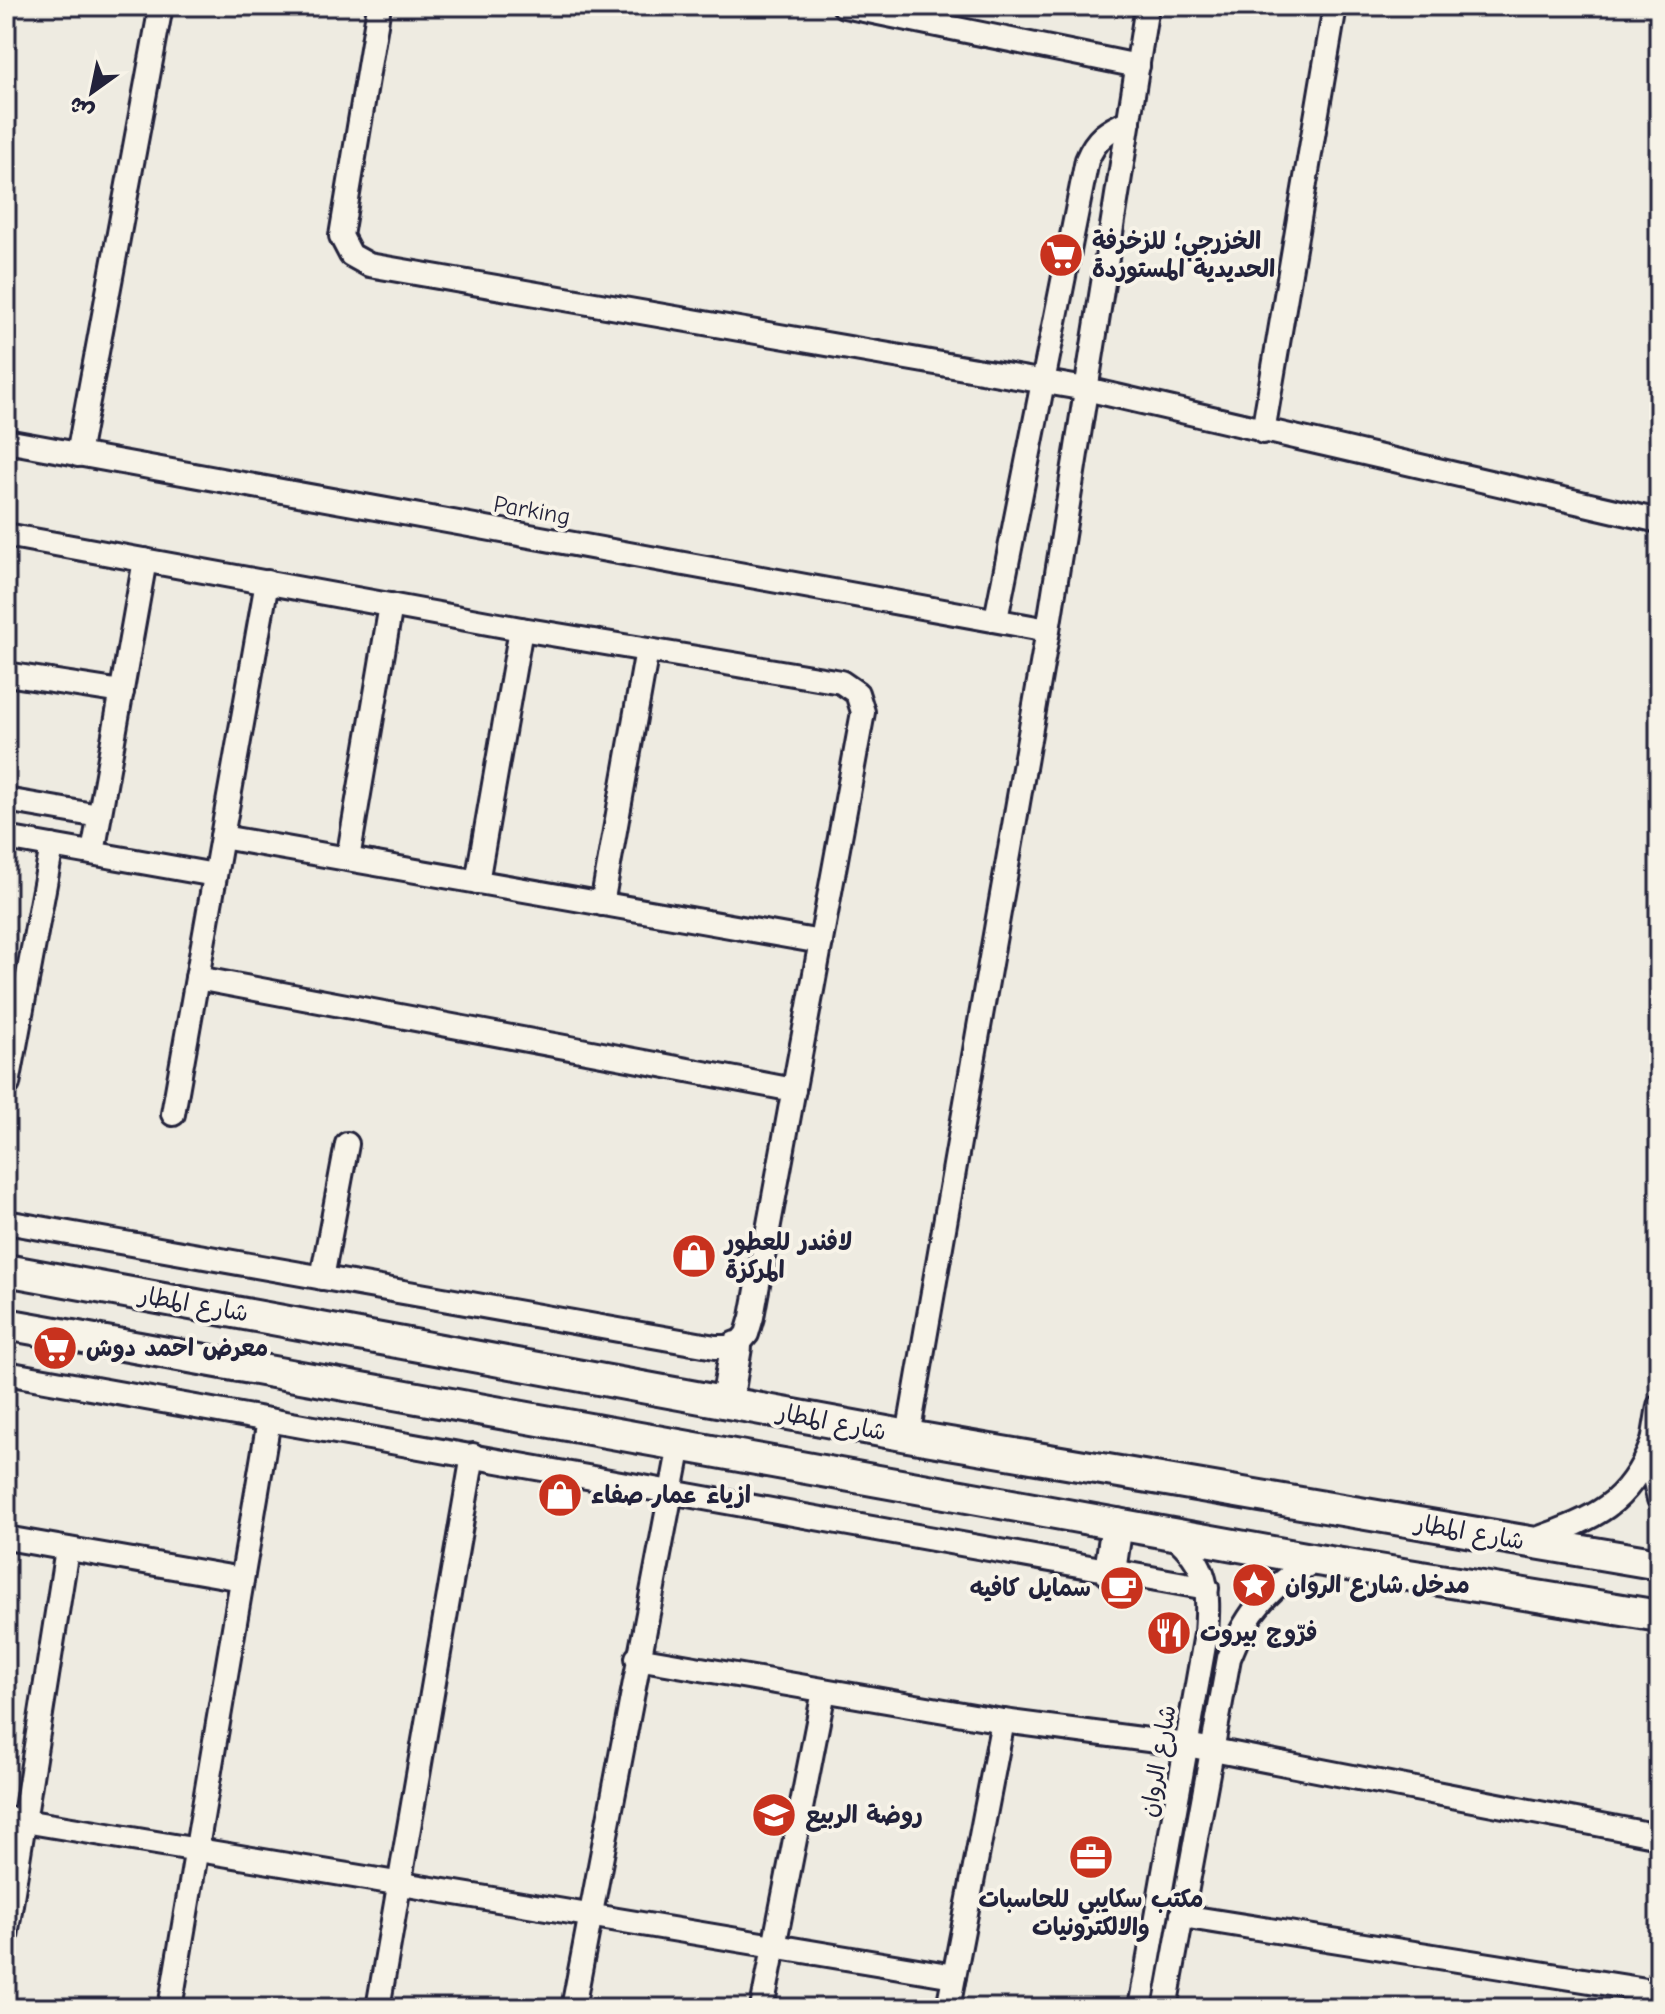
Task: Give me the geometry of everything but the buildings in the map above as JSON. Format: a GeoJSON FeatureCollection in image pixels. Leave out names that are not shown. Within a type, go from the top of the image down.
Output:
{"type":"FeatureCollection","features":[{"type":"Feature","properties":{"kind":"main road","name":"شارع المطار"},"geometry":{"type":"LineString","coordinates":[[6,1270],[908,1436],[1659,1564]]}},
{"type":"Feature","properties":{"kind":"main road","name":"شارع المطار"},"geometry":{"type":"LineString","coordinates":[[6,1324],[1317,1560],[1659,1616]]}},
{"type":"Feature","properties":{"kind":"main road"},"geometry":{"type":"LineString","coordinates":[[727,1402],[736,1347]]}},
{"type":"Feature","properties":{"kind":"main road"},"geometry":{"type":"LineString","coordinates":[[1110,1571],[1117,1524]]}},
{"type":"Feature","properties":{"kind":"street"},"geometry":{"type":"LineString","coordinates":[[78,455],[102,309],[161,6]]}},
{"type":"Feature","properties":{"kind":"street"},"geometry":{"type":"LineString","coordinates":[[379,6],[341,236],[351,255],[369,265],[1086,389],[1659,521]]}},
{"type":"Feature","properties":{"kind":"street"},"geometry":{"type":"LineString","coordinates":[[844,6],[910,12],[1138,66]]}},
{"type":"Feature","properties":{"kind":"street"},"geometry":{"type":"LineString","coordinates":[[908,1436],[1048,630],[1147,6]]}},
{"type":"Feature","properties":{"kind":"street"},"geometry":{"type":"LineString","coordinates":[[1263,432],[1335,6]]}},
{"type":"Feature","properties":{"kind":"street"},"geometry":{"type":"LineString","coordinates":[[996,619],[1087,160],[1093,146],[1105,132],[1129,121]]}},
{"type":"Feature","properties":{"kind":"street","name":"Parking"},"geometry":{"type":"LineString","coordinates":[[6,441],[1048,630]]}},
{"type":"Feature","properties":{"kind":"street"},"geometry":{"type":"LineString","coordinates":[[6,535],[521,629],[841,682],[857,693],[863,712],[751,1326],[736,1347],[715,1347],[6,1222]]}},
{"type":"Feature","properties":{"kind":"street"},"geometry":{"type":"LineString","coordinates":[[93,853],[145,560]]}},
{"type":"Feature","properties":{"kind":"street"},"geometry":{"type":"LineString","coordinates":[[173,1114],[267,582]]}},
{"type":"Feature","properties":{"kind":"street"},"geometry":{"type":"LineString","coordinates":[[348,859],[391,605]]}},
{"type":"Feature","properties":{"kind":"street"},"geometry":{"type":"LineString","coordinates":[[477,882],[521,629]]}},
{"type":"Feature","properties":{"kind":"street"},"geometry":{"type":"LineString","coordinates":[[602,904],[647,650]]}},
{"type":"Feature","properties":{"kind":"street"},"geometry":{"type":"LineString","coordinates":[[6,674],[122,692]]}},
{"type":"Feature","properties":{"kind":"street"},"geometry":{"type":"LineString","coordinates":[[6,800],[99,816]]}},
{"type":"Feature","properties":{"kind":"street"},"geometry":{"type":"LineString","coordinates":[[222,837],[821,942]]}},
{"type":"Feature","properties":{"kind":"street"},"geometry":{"type":"LineString","coordinates":[[6,838],[215,875]]}},
{"type":"Feature","properties":{"kind":"street"},"geometry":{"type":"LineString","coordinates":[[8,1084],[52,846]]}},
{"type":"Feature","properties":{"kind":"street"},"geometry":{"type":"LineString","coordinates":[[197,978],[794,1090]]}},
{"type":"Feature","properties":{"kind":"street"},"geometry":{"type":"LineString","coordinates":[[322,1278],[347,1144]]}},
{"type":"Feature","properties":{"kind":"street"},"geometry":{"type":"LineString","coordinates":[[6,1373],[1207,1588]]}},
{"type":"Feature","properties":{"kind":"street"},"geometry":{"type":"LineString","coordinates":[[1659,1406],[1652,1444],[1652,1476],[1659,1499]]}},
{"type":"Feature","properties":{"kind":"street"},"geometry":{"type":"LineString","coordinates":[[170,2008],[269,1420]]}},
{"type":"Feature","properties":{"kind":"street"},"geometry":{"type":"LineString","coordinates":[[1529,1542],[1595,1517],[1611,1507],[1636,1478],[1652,1444]]}},
{"type":"Feature","properties":{"kind":"street"},"geometry":{"type":"LineString","coordinates":[[573,2008],[637,1658],[680,1445]]}},
{"type":"Feature","properties":{"kind":"street"},"geometry":{"type":"LineString","coordinates":[[378,2008],[473,1455]]}},
{"type":"Feature","properties":{"kind":"street","name":"شارع الروان"},"geometry":{"type":"LineString","coordinates":[[1140,2008],[1206,1634],[1207,1588],[1192,1551],[1172,1534]]}},
{"type":"Feature","properties":{"kind":"street"},"geometry":{"type":"LineString","coordinates":[[6,1538],[242,1579]]}},
{"type":"Feature","properties":{"kind":"street"},"geometry":{"type":"LineString","coordinates":[[6,1936],[16,1820],[67,1549]]}},
{"type":"Feature","properties":{"kind":"street"},"geometry":{"type":"LineString","coordinates":[[1165,2008],[1229,1658],[1238,1635],[1266,1594],[1285,1577],[1317,1560]]}},
{"type":"Feature","properties":{"kind":"street"},"geometry":{"type":"LineString","coordinates":[[637,1658],[1003,1721],[1187,1745],[1659,1836]]}},
{"type":"Feature","properties":{"kind":"street"},"geometry":{"type":"LineString","coordinates":[[762,2008],[824,1691]]}},
{"type":"Feature","properties":{"kind":"street"},"geometry":{"type":"LineString","coordinates":[[948,2008],[1003,1721]]}},
{"type":"Feature","properties":{"kind":"street"},"geometry":{"type":"LineString","coordinates":[[16,1820],[954,1976]]}},
{"type":"Feature","properties":{"kind":"street"},"geometry":{"type":"LineString","coordinates":[[1182,1916],[1659,1992]]}},
{"type":"Feature","properties":{"kind":"place","name":"الخزرجي؛ للزخرفة الحديدية المستوردة"},"geometry":{"type":"Point","coordinates":[1061,255]}},
{"type":"Feature","properties":{"kind":"place","name":"لافندر للعطور المركزة"},"geometry":{"type":"Point","coordinates":[694,1256]}},
{"type":"Feature","properties":{"kind":"place","name":"معرض احمد دوش"},"geometry":{"type":"Point","coordinates":[55,1348]}},
{"type":"Feature","properties":{"kind":"place","name":"ازياء عمار صفاء"},"geometry":{"type":"Point","coordinates":[560,1495]}},
{"type":"Feature","properties":{"kind":"place","name":"مدخل شارع الروان"},"geometry":{"type":"Point","coordinates":[1254,1585]}},
{"type":"Feature","properties":{"kind":"place","name":"سمايل كافيه"},"geometry":{"type":"Point","coordinates":[1122,1588]}},
{"type":"Feature","properties":{"kind":"place","name":"فرّوج بيروت"},"geometry":{"type":"Point","coordinates":[1169,1633]}},
{"type":"Feature","properties":{"kind":"place","name":"روضة الربيع"},"geometry":{"type":"Point","coordinates":[774,1815]}},
{"type":"Feature","properties":{"kind":"place","name":"مكتب سكايبي للحاسبات والالكترونيات"},"geometry":{"type":"Point","coordinates":[1091,1857]}}]}
